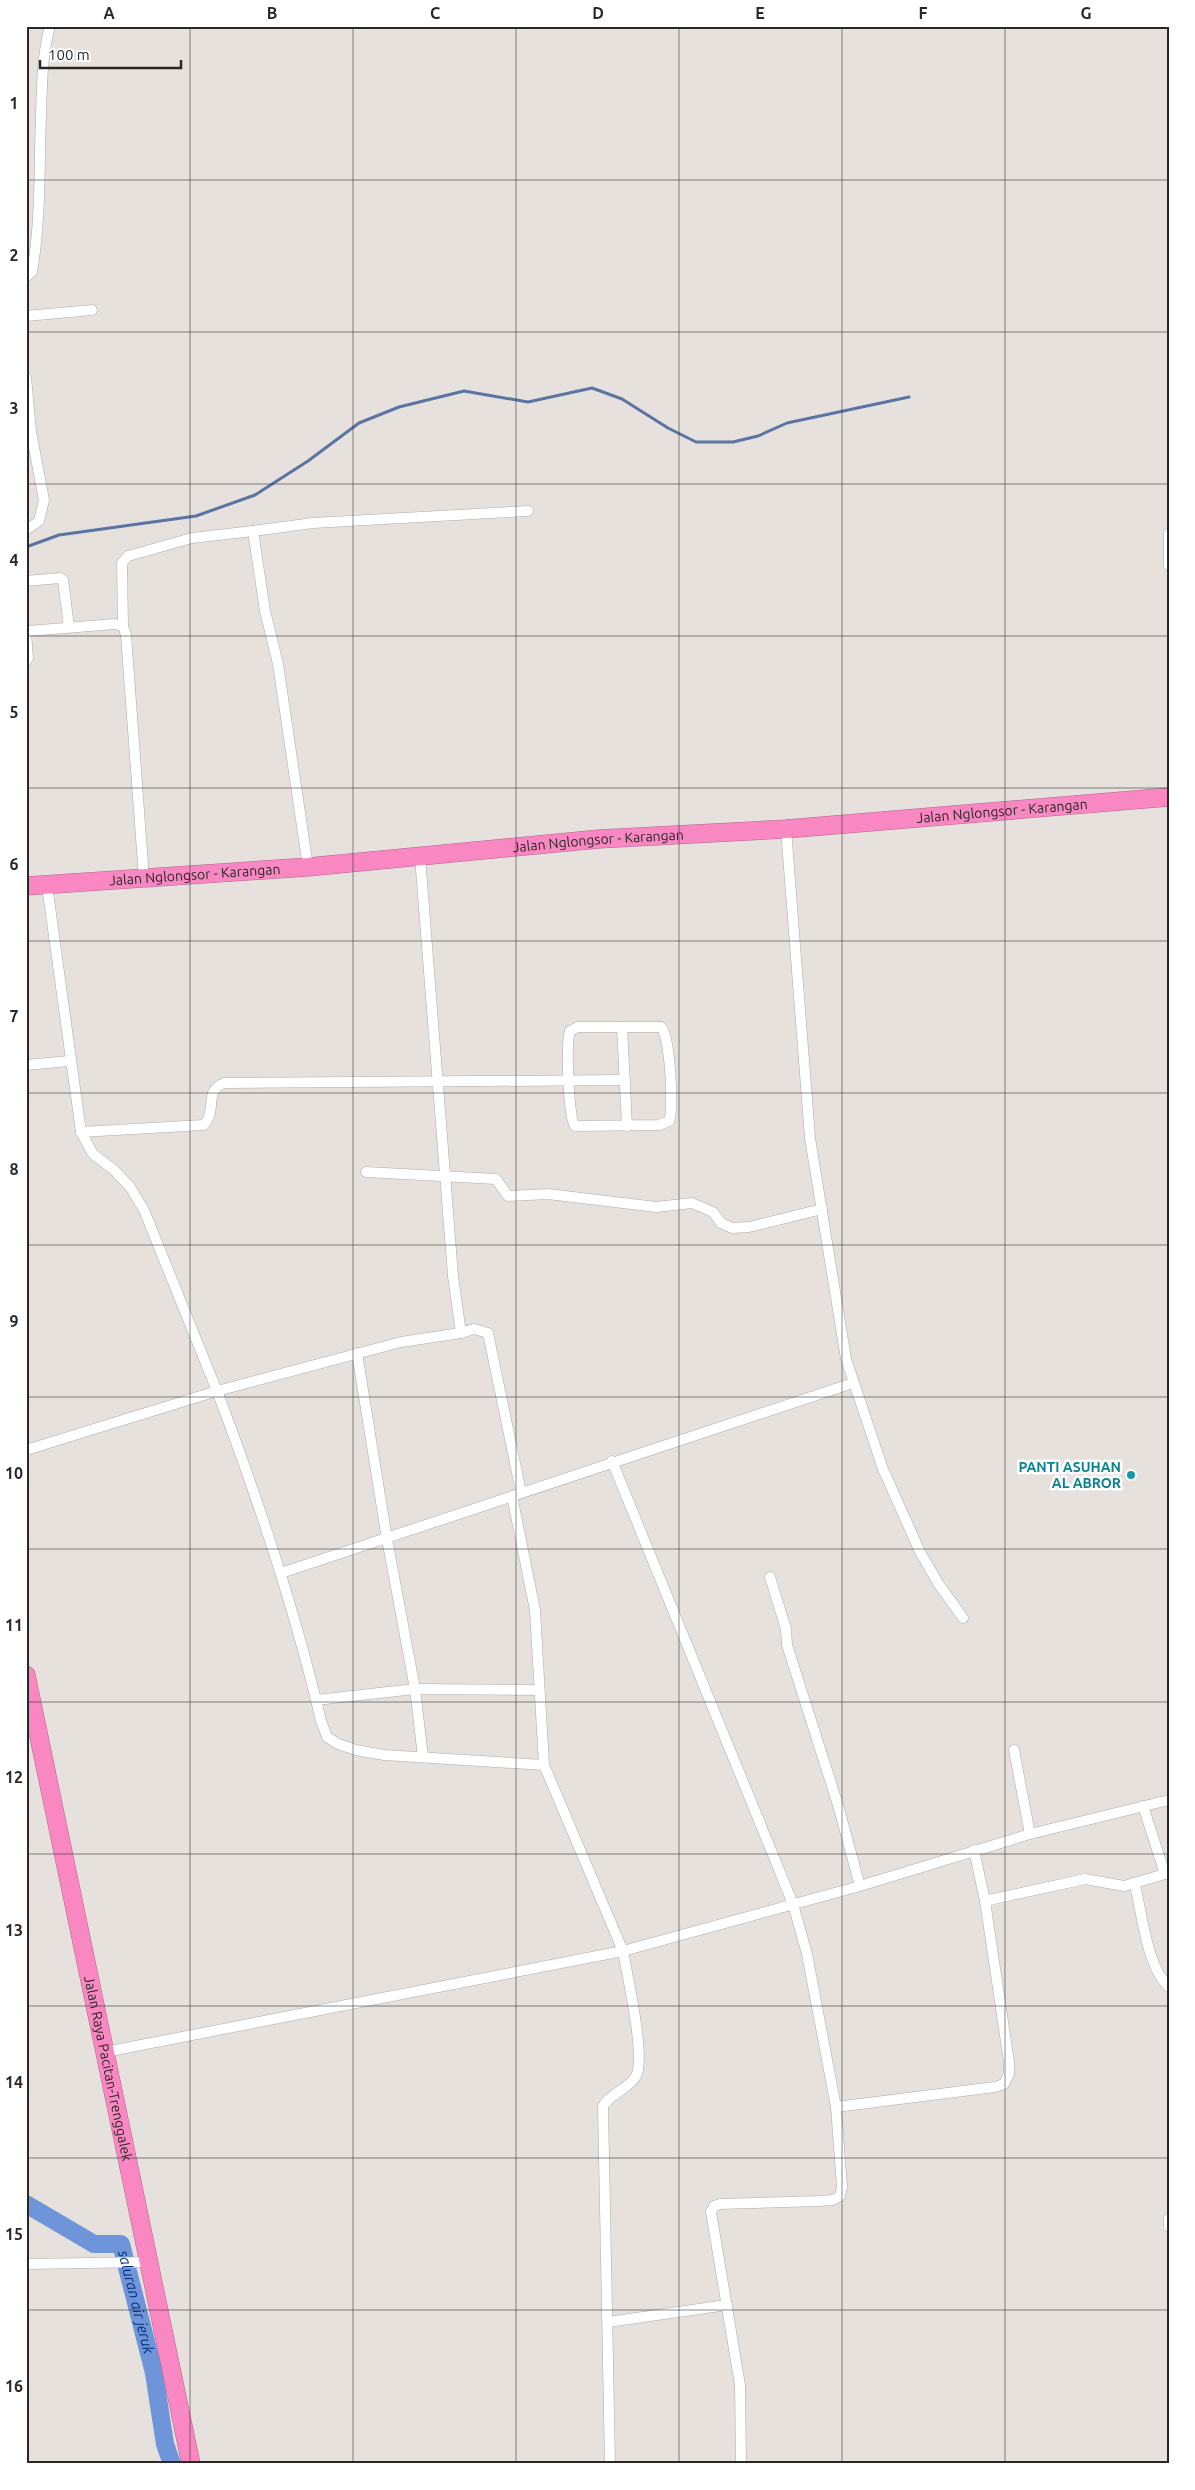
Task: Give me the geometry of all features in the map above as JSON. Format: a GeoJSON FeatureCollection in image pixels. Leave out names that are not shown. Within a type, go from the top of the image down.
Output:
{"type":"FeatureCollection","features":[{"type":"Feature","properties":{"kind":"highway","name":"Jalan Nglongsor - Karangan"},"geometry":{"type":"LineString","coordinates":[[26,886],[308,867],[420,858],[598,839],[786,829],[1169,797]]}},
{"type":"Feature","properties":{"kind":"highway","name":"Jalan Raya Pacitan-Trenggalek"},"geometry":{"type":"LineString","coordinates":[[26,1675],[105,2052],[140,2262],[191,2464]]}},
{"type":"Feature","properties":{"kind":"street"},"geometry":{"type":"LineString","coordinates":[[26,277],[32,272],[37,232],[42,82],[44,56],[50,26]]}},
{"type":"Feature","properties":{"kind":"street"},"geometry":{"type":"LineString","coordinates":[[26,316],[92,310]]}},
{"type":"Feature","properties":{"kind":"street"},"geometry":{"type":"LineString","coordinates":[[26,377],[30,432],[44,500],[39,521],[26,530]]}},
{"type":"Feature","properties":{"kind":"street"},"geometry":{"type":"LineString","coordinates":[[144,878],[126,635],[123,626],[122,564],[128,556],[192,538],[313,523],[528,512]]}},
{"type":"Feature","properties":{"kind":"street"},"geometry":{"type":"LineString","coordinates":[[253,531],[266,611],[280,672],[308,867]]}},
{"type":"Feature","properties":{"kind":"street"},"geometry":{"type":"LineString","coordinates":[[1169,533],[1169,566]]}},
{"type":"Feature","properties":{"kind":"street"},"geometry":{"type":"LineString","coordinates":[[26,581],[60,578],[63,580],[69,627]]}},
{"type":"Feature","properties":{"kind":"street"},"geometry":{"type":"LineString","coordinates":[[26,661],[28,658],[26,633],[28,631],[115,624],[123,626]]}},
{"type":"Feature","properties":{"kind":"street"},"geometry":{"type":"LineString","coordinates":[[786,829],[810,1138],[846,1359],[883,1469],[920,1552],[938,1583],[963,1618]]}},
{"type":"Feature","properties":{"kind":"street"},"geometry":{"type":"LineString","coordinates":[[420,858],[453,1276],[461,1333]]}},
{"type":"Feature","properties":{"kind":"street"},"geometry":{"type":"LineString","coordinates":[[47,885],[69,1061],[80,1132],[93,1154],[114,1170],[130,1187],[144,1210],[250,1478],[280,1573],[327,1737],[338,1744],[356,1750],[384,1755],[544,1765]]}},
{"type":"Feature","properties":{"kind":"street"},"geometry":{"type":"LineString","coordinates":[[657,1026],[664,1029],[667,1041],[672,1110],[669,1121],[665,1123],[627,1126],[575,1126],[571,1119],[569,1081],[570,1031],[578,1027],[622,1027],[657,1026]]}},
{"type":"Feature","properties":{"kind":"street"},"geometry":{"type":"LineString","coordinates":[[622,1027],[627,1126]]}},
{"type":"Feature","properties":{"kind":"street"},"geometry":{"type":"LineString","coordinates":[[26,1065],[69,1061]]}},
{"type":"Feature","properties":{"kind":"street"},"geometry":{"type":"LineString","coordinates":[[80,1132],[204,1125],[211,1113],[212,1092],[216,1086],[224,1083],[626,1080]]}},
{"type":"Feature","properties":{"kind":"street"},"geometry":{"type":"LineString","coordinates":[[366,1172],[446,1178],[496,1179],[508,1196],[548,1194],[656,1208],[692,1203],[713,1212],[721,1223],[732,1228],[749,1228],[822,1209]]}},
{"type":"Feature","properties":{"kind":"street"},"geometry":{"type":"LineString","coordinates":[[26,1450],[217,1391],[357,1353],[401,1342],[461,1333],[474,1329],[488,1333],[517,1494],[534,1610],[544,1765],[623,1951],[634,2015],[639,2067],[633,2081],[606,2100],[603,2106],[610,2464]]}},
{"type":"Feature","properties":{"kind":"street"},"geometry":{"type":"LineString","coordinates":[[357,1353],[387,1539],[416,1689],[423,1757]]}},
{"type":"Feature","properties":{"kind":"street"},"geometry":{"type":"LineString","coordinates":[[280,1573],[853,1383]]}},
{"type":"Feature","properties":{"kind":"street"},"geometry":{"type":"LineString","coordinates":[[612,1462],[793,1904],[808,1954],[836,2107],[842,2187],[840,2196],[833,2200],[726,2203],[714,2206],[711,2212],[740,2384],[741,2464]]}},
{"type":"Feature","properties":{"kind":"street"},"geometry":{"type":"LineString","coordinates":[[770,1577],[787,1633],[787,1645],[838,1805],[860,1886]]}},
{"type":"Feature","properties":{"kind":"street"},"geometry":{"type":"LineString","coordinates":[[316,1700],[416,1689],[539,1690]]}},
{"type":"Feature","properties":{"kind":"street"},"geometry":{"type":"LineString","coordinates":[[1014,1750],[1030,1834]]}},
{"type":"Feature","properties":{"kind":"street"},"geometry":{"type":"LineString","coordinates":[[105,2052],[623,1951],[860,1886],[1030,1834],[1169,1800]]}},
{"type":"Feature","properties":{"kind":"street"},"geometry":{"type":"LineString","coordinates":[[985,1901],[1085,1879],[1124,1886],[1135,1885],[1167,1874],[1143,1806]]}},
{"type":"Feature","properties":{"kind":"street"},"geometry":{"type":"LineString","coordinates":[[836,2107],[995,2088],[1004,2084],[1009,2074],[1009,2062],[985,1901],[974,1850]]}},
{"type":"Feature","properties":{"kind":"street"},"geometry":{"type":"LineString","coordinates":[[1135,1885],[1154,1965],[1159,1978],[1169,1987]]}},
{"type":"Feature","properties":{"kind":"street"},"geometry":{"type":"LineString","coordinates":[[1169,2218],[1169,2227]]}},
{"type":"Feature","properties":{"kind":"street"},"geometry":{"type":"LineString","coordinates":[[26,2264],[140,2262]]}},
{"type":"Feature","properties":{"kind":"street"},"geometry":{"type":"LineString","coordinates":[[608,2322],[727,2305]]}},
{"type":"Feature","properties":{"kind":"waterway"},"geometry":{"type":"LineString","coordinates":[[26,547],[59,535],[196,516],[255,495],[308,461],[359,423],[399,407],[464,391],[528,402],[592,388],[622,399],[668,428],[696,442],[733,442],[758,436],[787,423],[909,397]]}},
{"type":"Feature","properties":{"kind":"waterway","name":"saluran air jeruk"},"geometry":{"type":"LineString","coordinates":[[26,2204],[94,2244],[121,2244],[154,2373],[165,2444],[172,2464]]}},
{"type":"Feature","properties":{"kind":"place","name":"PANTI ASUHAN AL ABROR"},"geometry":{"type":"Point","coordinates":[1131,1475]}}]}
